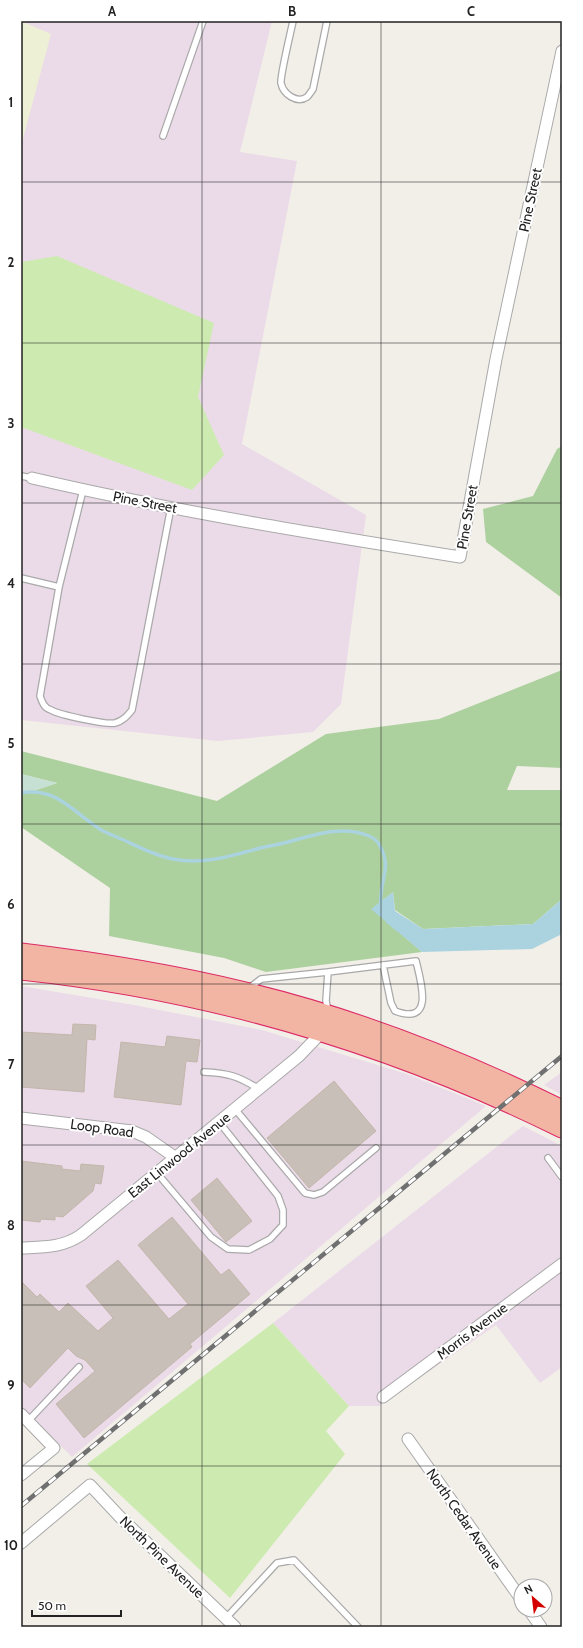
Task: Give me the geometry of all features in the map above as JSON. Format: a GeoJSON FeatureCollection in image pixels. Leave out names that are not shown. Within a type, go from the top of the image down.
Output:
{"type":"FeatureCollection","features":[{"type":"Feature","properties":{"kind":"highway"},"geometry":{"type":"LineString","coordinates":[[21,953],[143,970],[244,992],[325,1024],[387,1053],[516,1106],[562,1128]]}},
{"type":"Feature","properties":{"kind":"highway"},"geometry":{"type":"LineString","coordinates":[[21,970],[93,979],[179,994],[264,1014],[325,1024],[370,1029],[511,1086],[562,1110]]}},
{"type":"Feature","properties":{"kind":"street","name":"Pine Street"},"geometry":{"type":"LineString","coordinates":[[26,477],[83,490],[171,506],[259,525],[460,557],[496,359],[562,51]]}},
{"type":"Feature","properties":{"kind":"street","name":"East Linwood Avenue"},"geometry":{"type":"LineString","coordinates":[[21,1248],[51,1247],[74,1240],[176,1158],[305,1050],[325,1024]]}},
{"type":"Feature","properties":{"kind":"street","name":"Loop Road"},"geometry":{"type":"LineString","coordinates":[[21,1118],[132,1130],[146,1137],[176,1158]]}},
{"type":"Feature","properties":{"kind":"street","name":"Morris Avenue"},"geometry":{"type":"LineString","coordinates":[[383,1397],[562,1264]]}},
{"type":"Feature","properties":{"kind":"street"},"geometry":{"type":"LineString","coordinates":[[21,1476],[54,1448],[24,1418]]}},
{"type":"Feature","properties":{"kind":"street","name":"North Cedar Avenue"},"geometry":{"type":"LineString","coordinates":[[408,1438],[513,1588]]}},
{"type":"Feature","properties":{"kind":"street","name":"North Pine Avenue"},"geometry":{"type":"LineString","coordinates":[[21,1543],[90,1485],[120,1518],[235,1627]]}},
{"type":"Feature","properties":{"kind":"street"},"geometry":{"type":"LineString","coordinates":[[535,1618],[541,1627]]}},
{"type":"Feature","properties":{"kind":"lane"},"geometry":{"type":"LineString","coordinates":[[163,136],[203,21]]}},
{"type":"Feature","properties":{"kind":"lane"},"geometry":{"type":"LineString","coordinates":[[293,21],[281,82],[286,92],[293,98],[301,99],[308,96],[313,89],[327,21]]}},
{"type":"Feature","properties":{"kind":"lane"},"geometry":{"type":"LineString","coordinates":[[83,490],[59,587],[40,696],[43,704],[50,710],[96,721],[114,723],[125,718],[132,710],[171,506]]}},
{"type":"Feature","properties":{"kind":"lane"},"geometry":{"type":"LineString","coordinates":[[21,578],[59,587]]}},
{"type":"Feature","properties":{"kind":"lane"},"geometry":{"type":"LineString","coordinates":[[244,992],[261,979],[416,962],[424,991],[424,999],[421,1007],[414,1014],[408,1015],[395,1011],[391,1003],[383,966]]}},
{"type":"Feature","properties":{"kind":"lane"},"geometry":{"type":"LineString","coordinates":[[325,1024],[328,972]]}},
{"type":"Feature","properties":{"kind":"lane"},"geometry":{"type":"LineString","coordinates":[[204,1072],[243,1078],[259,1089]]}},
{"type":"Feature","properties":{"kind":"lane"},"geometry":{"type":"LineString","coordinates":[[235,1109],[305,1193],[314,1195],[323,1192],[376,1148]]}},
{"type":"Feature","properties":{"kind":"lane"},"geometry":{"type":"LineString","coordinates":[[157,1173],[211,1237],[228,1248],[250,1250],[270,1239],[283,1224],[283,1210],[278,1196],[219,1122]]}},
{"type":"Feature","properties":{"kind":"lane"},"geometry":{"type":"LineString","coordinates":[[548,1158],[562,1177]]}},
{"type":"Feature","properties":{"kind":"lane"},"geometry":{"type":"LineString","coordinates":[[24,1418],[79,1367]]}},
{"type":"Feature","properties":{"kind":"lane"},"geometry":{"type":"LineString","coordinates":[[226,1618],[278,1563],[294,1560],[358,1627]]}},
{"type":"Feature","properties":{"kind":"shaded area"},"geometry":{"type":"Polygon","coordinates":[[[21,21],[272,21],[240,152],[297,161],[242,444],[366,515],[341,704],[313,732],[218,741],[21,720],[21,21]]]}},
{"type":"Feature","properties":{"kind":"shaded area"},"geometry":{"type":"Polygon","coordinates":[[[21,986],[134,1005],[262,1030],[407,1074],[486,1106],[72,1457],[21,1407],[21,986]]]}},
{"type":"Feature","properties":{"kind":"shaded area"},"geometry":{"type":"Polygon","coordinates":[[[562,1072],[562,1095],[544,1085],[562,1072]]]}},
{"type":"Feature","properties":{"kind":"shaded area"},"geometry":{"type":"Polygon","coordinates":[[[523,1126],[562,1146],[562,1367],[540,1383],[496,1325],[379,1406],[349,1406],[273,1323],[523,1126]]]}},
{"type":"Feature","properties":{"kind":"green space"},"geometry":{"type":"Polygon","coordinates":[[[21,21],[51,34],[21,146],[21,21]]]}},
{"type":"Feature","properties":{"kind":"green space"},"geometry":{"type":"Polygon","coordinates":[[[57,256],[214,323],[198,397],[224,455],[192,490],[21,427],[21,262],[57,256]]]}},
{"type":"Feature","properties":{"kind":"green space"},"geometry":{"type":"Polygon","coordinates":[[[562,446],[562,598],[486,542],[483,509],[533,496],[557,449],[562,446]]]}},
{"type":"Feature","properties":{"kind":"green space"},"geometry":{"type":"Polygon","coordinates":[[[562,670],[562,768],[517,766],[507,790],[562,790],[562,899],[533,924],[423,929],[395,910],[393,892],[372,909],[422,952],[266,972],[224,958],[109,936],[110,888],[21,827],[21,795],[57,783],[21,774],[21,751],[217,801],[326,734],[439,719],[562,670]]]}},
{"type":"Feature","properties":{"kind":"green space"},"geometry":{"type":"Polygon","coordinates":[[[21,774],[57,783],[21,795],[21,774]]]}},
{"type":"Feature","properties":{"kind":"green space"},"geometry":{"type":"Polygon","coordinates":[[[273,1323],[349,1406],[326,1431],[345,1454],[230,1598],[87,1464],[273,1323]]]}},
{"type":"Feature","properties":{"kind":"water"},"geometry":{"type":"Polygon","coordinates":[[[393,892],[395,911],[423,929],[533,924],[562,899],[562,934],[532,949],[422,952],[371,909],[393,892]]]}},
{"type":"Feature","properties":{"kind":"building"},"geometry":{"type":"Polygon","coordinates":[[[73,1024],[96,1025],[95,1040],[87,1039],[84,1092],[21,1087],[21,1032],[72,1035],[73,1024]]]}},
{"type":"Feature","properties":{"kind":"building"},"geometry":{"type":"Polygon","coordinates":[[[167,1036],[200,1040],[197,1062],[186,1061],[181,1105],[114,1097],[121,1042],[165,1047],[167,1036]]]}},
{"type":"Feature","properties":{"kind":"building"},"geometry":{"type":"Polygon","coordinates":[[[334,1081],[376,1131],[309,1188],[267,1138],[334,1081]]]}},
{"type":"Feature","properties":{"kind":"building"},"geometry":{"type":"Polygon","coordinates":[[[21,1161],[62,1166],[62,1169],[80,1171],[81,1164],[104,1166],[101,1184],[95,1183],[93,1191],[63,1217],[55,1216],[55,1220],[41,1219],[40,1222],[21,1220],[21,1161]]]}},
{"type":"Feature","properties":{"kind":"building"},"geometry":{"type":"Polygon","coordinates":[[[217,1178],[252,1221],[226,1242],[191,1200],[217,1178]]]}},
{"type":"Feature","properties":{"kind":"building"},"geometry":{"type":"Polygon","coordinates":[[[172,1217],[221,1275],[229,1269],[250,1294],[190,1344],[192,1347],[84,1438],[56,1404],[95,1371],[85,1360],[76,1356],[68,1348],[30,1388],[21,1379],[21,1281],[37,1297],[40,1294],[59,1312],[68,1303],[98,1331],[113,1318],[86,1286],[118,1260],[169,1319],[188,1304],[138,1245],[172,1217]]]}},
{"type":"Feature","properties":{"kind":"waterway"},"geometry":{"type":"LineString","coordinates":[[21,793],[34,792],[56,798],[103,831],[145,850],[167,858],[184,861],[217,859],[326,832],[348,831],[369,836],[376,840],[384,854],[385,869],[381,889],[381,905]]}},
{"type":"Feature","properties":{"kind":"waterway"},"geometry":{"type":"LineString","coordinates":[[388,922],[398,930]]}},
{"type":"Feature","properties":{"kind":"railway"},"geometry":{"type":"LineString","coordinates":[[21,1506],[562,1056]]}}]}
